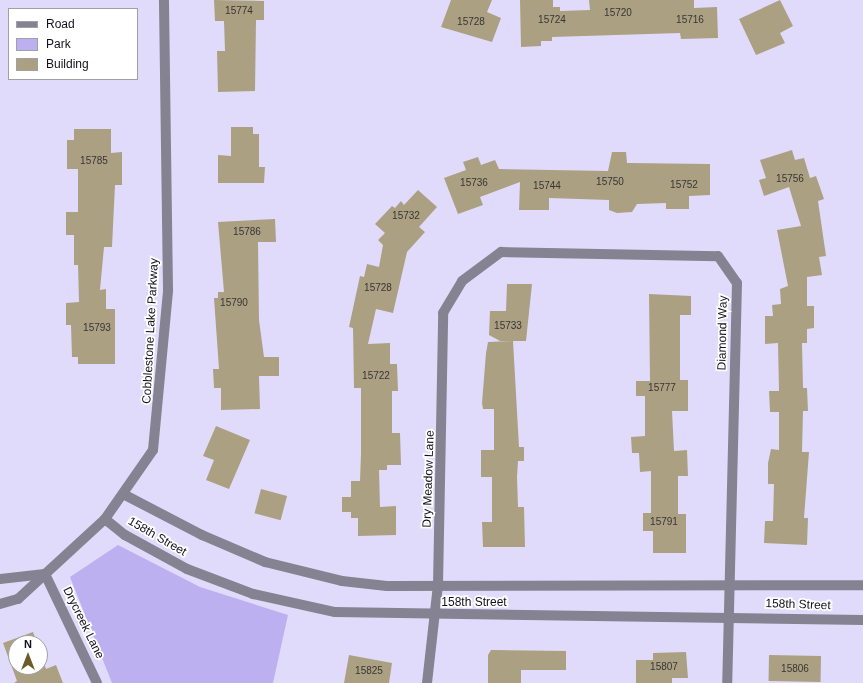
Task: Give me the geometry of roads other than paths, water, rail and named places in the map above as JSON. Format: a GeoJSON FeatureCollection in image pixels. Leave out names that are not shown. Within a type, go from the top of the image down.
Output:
{"type":"FeatureCollection","features":[{"type":"Feature","properties":{"kind":"street","name":"Cobblestone Lake Parkway"},"geometry":{"type":"LineString","coordinates":[[0,604],[18,599],[105,519],[125,495],[153,450],[160,404],[168,290],[164,0]]}},
{"type":"Feature","properties":{"kind":"street","name":"Diamond Way"},"geometry":{"type":"LineString","coordinates":[[462,281],[501,252],[718,256],[737,283],[731,586]]}},
{"type":"Feature","properties":{"kind":"street","name":"Dry Meadow Lane"},"geometry":{"type":"LineString","coordinates":[[427,683],[438,585],[443,313],[462,281]]}},
{"type":"Feature","properties":{"kind":"street","name":"158th Street"},"geometry":{"type":"LineString","coordinates":[[125,495],[202,535],[265,562],[342,581],[438,585],[863,586]]}},
{"type":"Feature","properties":{"kind":"street","name":"158th Street"},"geometry":{"type":"LineString","coordinates":[[105,519],[125,535],[186,569],[253,594],[335,612],[434,615],[727,616],[863,620]]}},
{"type":"Feature","properties":{"kind":"street"},"geometry":{"type":"LineString","coordinates":[[0,579],[46,574]]}},
{"type":"Feature","properties":{"kind":"street","name":"Drycreek Lane"},"geometry":{"type":"LineString","coordinates":[[46,574],[97,683]]}},
{"type":"Feature","properties":{"kind":"street"},"geometry":{"type":"LineString","coordinates":[[727,683],[727,616],[731,586]]}}]}
